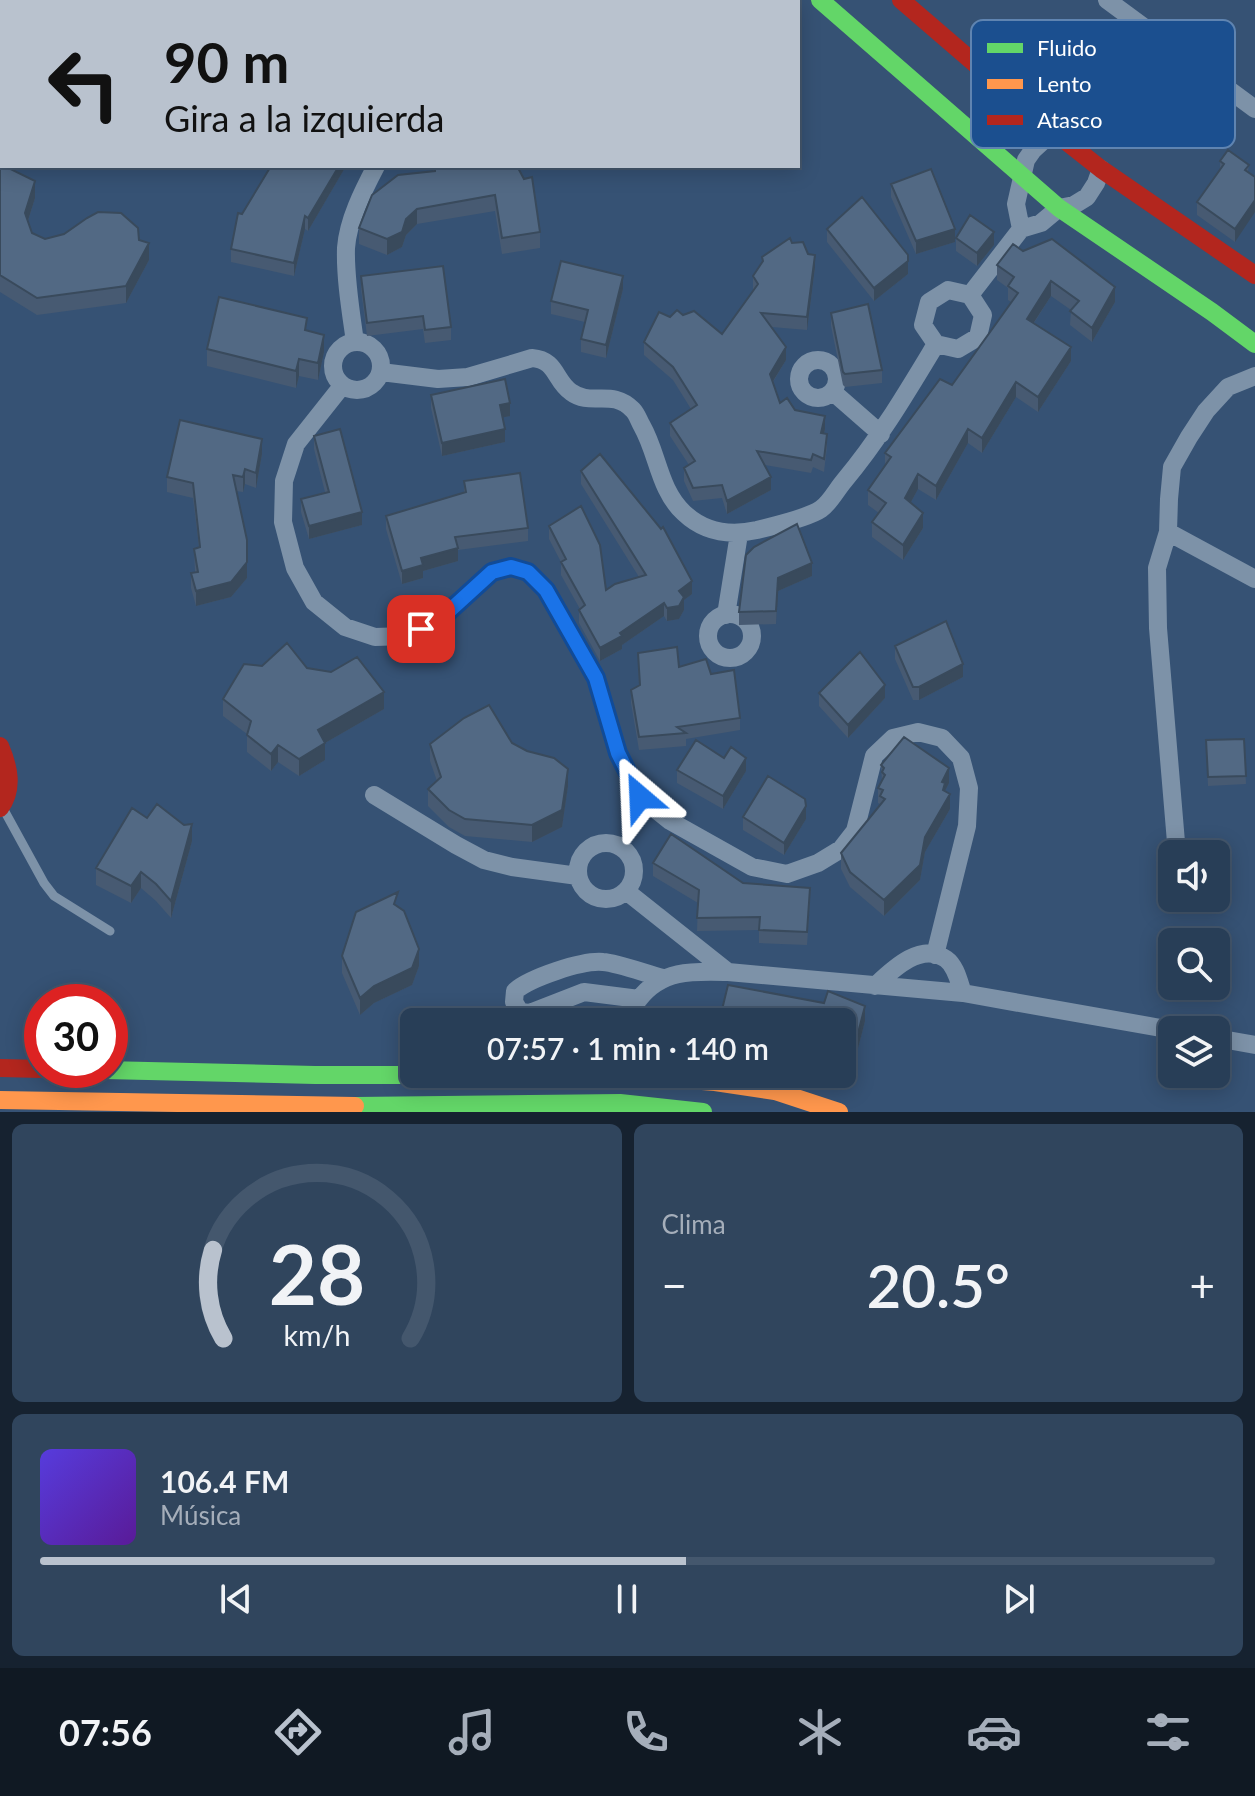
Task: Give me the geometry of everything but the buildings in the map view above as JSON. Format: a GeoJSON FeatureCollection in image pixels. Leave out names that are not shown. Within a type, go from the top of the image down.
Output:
{"type":"FeatureCollection","features":[{"type":"Feature","properties":{"kind":"street"},"geometry":{"type":"LineString","coordinates":[[820,0],[971,133]]}},
{"type":"Feature","properties":{"kind":"street"},"geometry":{"type":"LineString","coordinates":[[901,0],[971,60]]}},
{"type":"Feature","properties":{"kind":"street"},"geometry":{"type":"LineString","coordinates":[[1107,0],[1134,20]]}},
{"type":"Feature","properties":{"kind":"street"},"geometry":{"type":"LineString","coordinates":[[1235,94],[1255,109]]}},
{"type":"Feature","properties":{"kind":"street"},"geometry":{"type":"LineString","coordinates":[[988,148],[1059,208],[1255,344]]}},
{"type":"Feature","properties":{"kind":"street"},"geometry":{"type":"LineString","coordinates":[[1021,229],[1016,204],[1026,160],[1035,148]]}},
{"type":"Feature","properties":{"kind":"street"},"geometry":{"type":"LineString","coordinates":[[1074,148],[1255,275]]}},
{"type":"Feature","properties":{"kind":"street"},"geometry":{"type":"LineString","coordinates":[[355,342],[346,247],[355,212],[375,168]]}},
{"type":"Feature","properties":{"kind":"street"},"geometry":{"type":"LineString","coordinates":[[970,295],[1021,229],[1041,223],[1059,208],[1074,205],[1087,197],[1101,169]]}},
{"type":"Feature","properties":{"kind":"street"},"geometry":{"type":"LineString","coordinates":[[948,290],[970,295],[983,315],[978,337],[958,349],[936,344],[923,325],[929,302],[948,290]]}},
{"type":"Feature","properties":{"kind":"street"},"geometry":{"type":"LineString","coordinates":[[355,342],[370,346],[379,357],[381,372],[372,386],[357,391],[342,386],[334,374],[334,359],[342,347],[355,342]]}},
{"type":"Feature","properties":{"kind":"street"},"geometry":{"type":"LineString","coordinates":[[381,372],[438,379],[468,377],[532,358],[542,359],[552,366],[560,381],[572,393],[589,399],[607,397],[620,400],[634,411],[645,431],[666,490],[684,513],[709,530],[739,534],[780,525],[821,509],[881,434],[936,344]]}},
{"type":"Feature","properties":{"kind":"street"},"geometry":{"type":"LineString","coordinates":[[1176,840],[1158,628],[1157,568],[1168,532],[1172,467],[1206,411],[1228,387],[1255,376]]}},
{"type":"Feature","properties":{"kind":"street"},"geometry":{"type":"LineString","coordinates":[[342,386],[296,444],[284,481],[283,522],[295,568],[314,602],[345,627],[375,637],[406,636],[436,623],[492,572],[511,567],[528,572],[546,590],[596,678],[618,753],[640,797],[670,821],[752,867],[787,874],[818,863],[841,849],[855,831],[874,756],[893,738],[918,732],[942,738],[961,758],[969,788],[967,826],[935,955]]}},
{"type":"Feature","properties":{"kind":"street"},"geometry":{"type":"LineString","coordinates":[[833,392],[881,434]]}},
{"type":"Feature","properties":{"kind":"street"},"geometry":{"type":"LineString","coordinates":[[1168,532],[1255,579]]}},
{"type":"Feature","properties":{"kind":"street"},"geometry":{"type":"LineString","coordinates":[[726,615],[739,534]]}},
{"type":"Feature","properties":{"kind":"street"},"geometry":{"type":"LineString","coordinates":[[0,746],[9,775],[9,793],[1,808]]}},
{"type":"Feature","properties":{"kind":"street"},"geometry":{"type":"LineString","coordinates":[[374,795],[484,860],[578,876]]}},
{"type":"Feature","properties":{"kind":"street"},"geometry":{"type":"LineString","coordinates":[[601,843],[610,843],[619,846],[631,858],[634,876],[626,891],[610,899],[593,897],[578,876],[581,858],[586,851],[601,843]]}},
{"type":"Feature","properties":{"kind":"street"},"geometry":{"type":"LineString","coordinates":[[626,891],[728,972]]}},
{"type":"Feature","properties":{"kind":"street"},"geometry":{"type":"LineString","coordinates":[[875,986],[901,963],[923,954],[947,959],[956,972],[963,993]]}},
{"type":"Feature","properties":{"kind":"street"},"geometry":{"type":"LineString","coordinates":[[639,999],[584,992],[530,1013],[520,1012],[514,1002],[515,991],[523,983],[577,965],[603,962],[663,978]]}},
{"type":"Feature","properties":{"kind":"street"},"geometry":{"type":"LineString","coordinates":[[634,1008],[639,999],[663,978],[692,971],[728,972],[963,993],[1158,1028]]}},
{"type":"Feature","properties":{"kind":"street"},"geometry":{"type":"LineString","coordinates":[[1230,1041],[1255,1045]]}},
{"type":"Feature","properties":{"kind":"street"},"geometry":{"type":"LineString","coordinates":[[0,1068],[24,1069]]}},
{"type":"Feature","properties":{"kind":"street"},"geometry":{"type":"LineString","coordinates":[[128,1071],[400,1075]]}},
{"type":"Feature","properties":{"kind":"street"},"geometry":{"type":"LineString","coordinates":[[315,1075],[315,1106]]}},
{"type":"Feature","properties":{"kind":"street"},"geometry":{"type":"LineString","coordinates":[[752,1088],[775,1091],[839,1112]]}},
{"type":"Feature","properties":{"kind":"street"},"geometry":{"type":"LineString","coordinates":[[0,1100],[315,1106],[620,1103],[703,1112]]}},
{"type":"Feature","properties":{"kind":"lane"},"geometry":{"type":"LineString","coordinates":[[1,808],[54,896],[110,931]]}},
{"type":"Feature","properties":{"kind":"traffic: fast"},"geometry":{"type":"LineString","coordinates":[[820,0],[971,131]]}},
{"type":"Feature","properties":{"kind":"traffic: fast"},"geometry":{"type":"LineString","coordinates":[[990,148],[1059,208],[1255,344]]}},
{"type":"Feature","properties":{"kind":"traffic: fast"},"geometry":{"type":"LineString","coordinates":[[128,1071],[400,1075]]}},
{"type":"Feature","properties":{"kind":"traffic: fast"},"geometry":{"type":"LineString","coordinates":[[355,1106],[620,1103],[703,1112]]}},
{"type":"Feature","properties":{"kind":"traffic: slow"},"geometry":{"type":"LineString","coordinates":[[755,1088],[775,1091],[839,1112]]}},
{"type":"Feature","properties":{"kind":"traffic: slow"},"geometry":{"type":"LineString","coordinates":[[0,1100],[355,1106]]}},
{"type":"Feature","properties":{"kind":"traffic: jam"},"geometry":{"type":"LineString","coordinates":[[901,0],[971,60]]}},
{"type":"Feature","properties":{"kind":"traffic: jam"},"geometry":{"type":"LineString","coordinates":[[1074,148],[1255,275]]}},
{"type":"Feature","properties":{"kind":"traffic: jam"},"geometry":{"type":"LineString","coordinates":[[0,746],[9,778],[0,808]]}},
{"type":"Feature","properties":{"kind":"traffic: jam"},"geometry":{"type":"LineString","coordinates":[[0,1068],[24,1069]]}},
{"type":"Feature","properties":{"kind":"route"},"geometry":{"type":"LineString","coordinates":[[421,629],[436,623],[492,572],[511,567],[528,572],[546,590],[596,678],[618,753],[640,797]]}}]}
